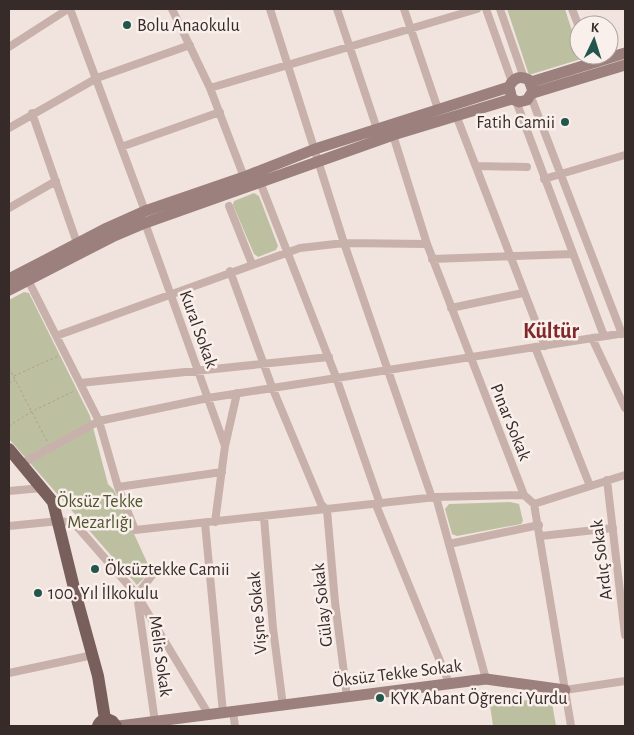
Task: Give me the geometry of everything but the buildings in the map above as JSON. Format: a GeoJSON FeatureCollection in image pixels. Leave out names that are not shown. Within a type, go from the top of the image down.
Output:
{"type":"FeatureCollection","features":[{"type":"Feature","properties":{"kind":"main road"},"geometry":{"type":"LineString","coordinates":[[512,92],[523,102],[529,88],[578,65]]}},
{"type":"Feature","properties":{"kind":"main road"},"geometry":{"type":"LineString","coordinates":[[529,88],[625,65]]}},
{"type":"Feature","properties":{"kind":"main road"},"geometry":{"type":"LineString","coordinates":[[9,290],[145,217],[260,182],[456,115],[512,92],[517,78],[529,88]]}},
{"type":"Feature","properties":{"kind":"main road"},"geometry":{"type":"LineString","coordinates":[[9,279],[77,243],[315,149],[438,109],[512,92]]}},
{"type":"Feature","properties":{"kind":"main road"},"geometry":{"type":"LineString","coordinates":[[9,449],[53,502],[109,724]]}},
{"type":"Feature","properties":{"kind":"main road","name":"Öksüz Tekke Sokak"},"geometry":{"type":"LineString","coordinates":[[109,724],[171,723],[228,712],[486,679],[565,690]]}},
{"type":"Feature","properties":{"kind":"street"},"geometry":{"type":"LineString","coordinates":[[9,46],[69,9]]}},
{"type":"Feature","properties":{"kind":"street","name":"Kural Sokak"},"geometry":{"type":"LineString","coordinates":[[69,9],[121,147],[225,446]]}},
{"type":"Feature","properties":{"kind":"street"},"geometry":{"type":"LineString","coordinates":[[182,9],[173,11],[210,88],[244,177]]}},
{"type":"Feature","properties":{"kind":"street"},"geometry":{"type":"LineString","coordinates":[[270,9],[344,243],[450,544],[486,679]]}},
{"type":"Feature","properties":{"kind":"street"},"geometry":{"type":"LineString","coordinates":[[337,9],[377,129]]}},
{"type":"Feature","properties":{"kind":"street"},"geometry":{"type":"LineString","coordinates":[[404,9],[438,109]]}},
{"type":"Feature","properties":{"kind":"street"},"geometry":{"type":"LineString","coordinates":[[210,88],[477,9]]}},
{"type":"Feature","properties":{"kind":"street"},"geometry":{"type":"LineString","coordinates":[[486,9],[512,92],[604,336]]}},
{"type":"Feature","properties":{"kind":"street"},"geometry":{"type":"LineString","coordinates":[[21,464],[99,421],[208,398],[272,387],[624,333],[500,9]]}},
{"type":"Feature","properties":{"kind":"street"},"geometry":{"type":"LineString","coordinates":[[9,128],[32,113],[96,78],[190,45]]}},
{"type":"Feature","properties":{"kind":"street"},"geometry":{"type":"LineString","coordinates":[[121,147],[220,112]]}},
{"type":"Feature","properties":{"kind":"street"},"geometry":{"type":"LineString","coordinates":[[32,113],[77,243]]}},
{"type":"Feature","properties":{"kind":"street"},"geometry":{"type":"LineString","coordinates":[[456,115],[545,346]]}},
{"type":"Feature","properties":{"kind":"street","name":"Pınar Sokak"},"geometry":{"type":"LineString","coordinates":[[393,135],[432,259],[469,357],[524,495],[534,504]]}},
{"type":"Feature","properties":{"kind":"street"},"geometry":{"type":"LineString","coordinates":[[544,179],[625,155]]}},
{"type":"Feature","properties":{"kind":"street"},"geometry":{"type":"LineString","coordinates":[[477,166],[527,167]]}},
{"type":"Feature","properties":{"kind":"street"},"geometry":{"type":"LineString","coordinates":[[9,208],[56,181]]}},
{"type":"Feature","properties":{"kind":"street"},"geometry":{"type":"LineString","coordinates":[[260,182],[336,377],[378,504],[449,683]]}},
{"type":"Feature","properties":{"kind":"street"},"geometry":{"type":"LineString","coordinates":[[229,206],[252,264]]}},
{"type":"Feature","properties":{"kind":"street"},"geometry":{"type":"LineString","coordinates":[[56,336],[300,248],[344,243],[427,244]]}},
{"type":"Feature","properties":{"kind":"street"},"geometry":{"type":"LineString","coordinates":[[432,259],[573,254]]}},
{"type":"Feature","properties":{"kind":"street"},"geometry":{"type":"LineString","coordinates":[[230,272],[272,387],[321,504],[327,510]]}},
{"type":"Feature","properties":{"kind":"street"},"geometry":{"type":"LineString","coordinates":[[28,280],[99,421],[118,488],[135,530],[434,498],[524,495]]}},
{"type":"Feature","properties":{"kind":"street"},"geometry":{"type":"LineString","coordinates":[[451,308],[523,293]]}},
{"type":"Feature","properties":{"kind":"street"},"geometry":{"type":"LineString","coordinates":[[592,338],[625,408]]}},
{"type":"Feature","properties":{"kind":"street"},"geometry":{"type":"LineString","coordinates":[[535,347],[590,486]]}},
{"type":"Feature","properties":{"kind":"street"},"geometry":{"type":"LineString","coordinates":[[80,383],[328,357]]}},
{"type":"Feature","properties":{"kind":"street"},"geometry":{"type":"LineString","coordinates":[[216,522],[225,446],[237,393]]}},
{"type":"Feature","properties":{"kind":"street"},"geometry":{"type":"LineString","coordinates":[[118,488],[222,472]]}},
{"type":"Feature","properties":{"kind":"street"},"geometry":{"type":"LineString","coordinates":[[571,726],[541,536],[534,504],[625,475]]}},
{"type":"Feature","properties":{"kind":"street","name":"Ardıç Sokak"},"geometry":{"type":"LineString","coordinates":[[607,480],[625,635]]}},
{"type":"Feature","properties":{"kind":"street"},"geometry":{"type":"LineString","coordinates":[[9,491],[42,488]]}},
{"type":"Feature","properties":{"kind":"street","name":"Gülay Sokak"},"geometry":{"type":"LineString","coordinates":[[327,510],[335,602],[348,697]]}},
{"type":"Feature","properties":{"kind":"street","name":"Vişne Sokak"},"geometry":{"type":"LineString","coordinates":[[264,517],[273,628],[282,706]]}},
{"type":"Feature","properties":{"kind":"street"},"geometry":{"type":"LineString","coordinates":[[9,526],[59,521],[74,523],[81,529],[137,595],[209,715]]}},
{"type":"Feature","properties":{"kind":"street"},"geometry":{"type":"LineString","coordinates":[[205,523],[228,712],[235,726]]}},
{"type":"Feature","properties":{"kind":"street"},"geometry":{"type":"LineString","coordinates":[[450,544],[539,525]]}},
{"type":"Feature","properties":{"kind":"street"},"geometry":{"type":"LineString","coordinates":[[541,536],[613,528]]}},
{"type":"Feature","properties":{"kind":"street"},"geometry":{"type":"LineString","coordinates":[[137,595],[156,570]]}},
{"type":"Feature","properties":{"kind":"street","name":"Melis Sokak"},"geometry":{"type":"LineString","coordinates":[[137,595],[155,722]]}},
{"type":"Feature","properties":{"kind":"street"},"geometry":{"type":"LineString","coordinates":[[9,673],[93,655]]}},
{"type":"Feature","properties":{"kind":"street"},"geometry":{"type":"LineString","coordinates":[[565,690],[625,681]]}},
{"type":"Feature","properties":{"kind":"path"},"geometry":{"type":"LineString","coordinates":[[13,377],[58,356]]}},
{"type":"Feature","properties":{"kind":"path"},"geometry":{"type":"LineString","coordinates":[[9,368],[50,448]]}},
{"type":"Feature","properties":{"kind":"path"},"geometry":{"type":"LineString","coordinates":[[9,383],[15,380]]}},
{"type":"Feature","properties":{"kind":"path"},"geometry":{"type":"LineString","coordinates":[[9,426],[31,412],[74,391]]}},
{"type":"Feature","properties":{"kind":"green space"},"geometry":{"type":"Polygon","coordinates":[[[507,9],[565,9],[569,22],[569,63],[529,75],[507,9]]]}},
{"type":"Feature","properties":{"kind":"green space"},"geometry":{"type":"Polygon","coordinates":[[[254,193],[259,196],[278,246],[276,250],[258,257],[254,254],[233,205],[234,201],[254,193]]]}},
{"type":"Feature","properties":{"kind":"green space","name":"Öksüz Tekke Mezarlığı"},"geometry":{"type":"Polygon","coordinates":[[[24,292],[29,293],[90,416],[108,484],[114,490],[151,571],[137,585],[9,439],[9,300],[24,292]]]}},
{"type":"Feature","properties":{"kind":"green space"},"geometry":{"type":"Polygon","coordinates":[[[510,502],[519,504],[523,521],[521,524],[457,536],[452,534],[445,509],[449,504],[510,502]]]}},
{"type":"Feature","properties":{"kind":"green space"},"geometry":{"type":"Polygon","coordinates":[[[551,697],[556,726],[493,726],[490,705],[551,697]]]}},
{"type":"Feature","properties":{"kind":"place","name":"Bolu Anaokulu"},"geometry":{"type":"Point","coordinates":[127,25]}},
{"type":"Feature","properties":{"kind":"place","name":"Fatih Camii"},"geometry":{"type":"Point","coordinates":[565,122]}},
{"type":"Feature","properties":{"kind":"place","name":"Öksüztekke Camii"},"geometry":{"type":"Point","coordinates":[95,569]}},
{"type":"Feature","properties":{"kind":"place","name":"100. Yıl İlkokulu"},"geometry":{"type":"Point","coordinates":[38,593]}},
{"type":"Feature","properties":{"kind":"place","name":"KYK Abant Öğrenci Yurdu"},"geometry":{"type":"Point","coordinates":[380,698]}},
{"type":"Feature","properties":{"kind":"district","name":"Kültür"},"geometry":{"type":"Point","coordinates":[551,330]}}]}
